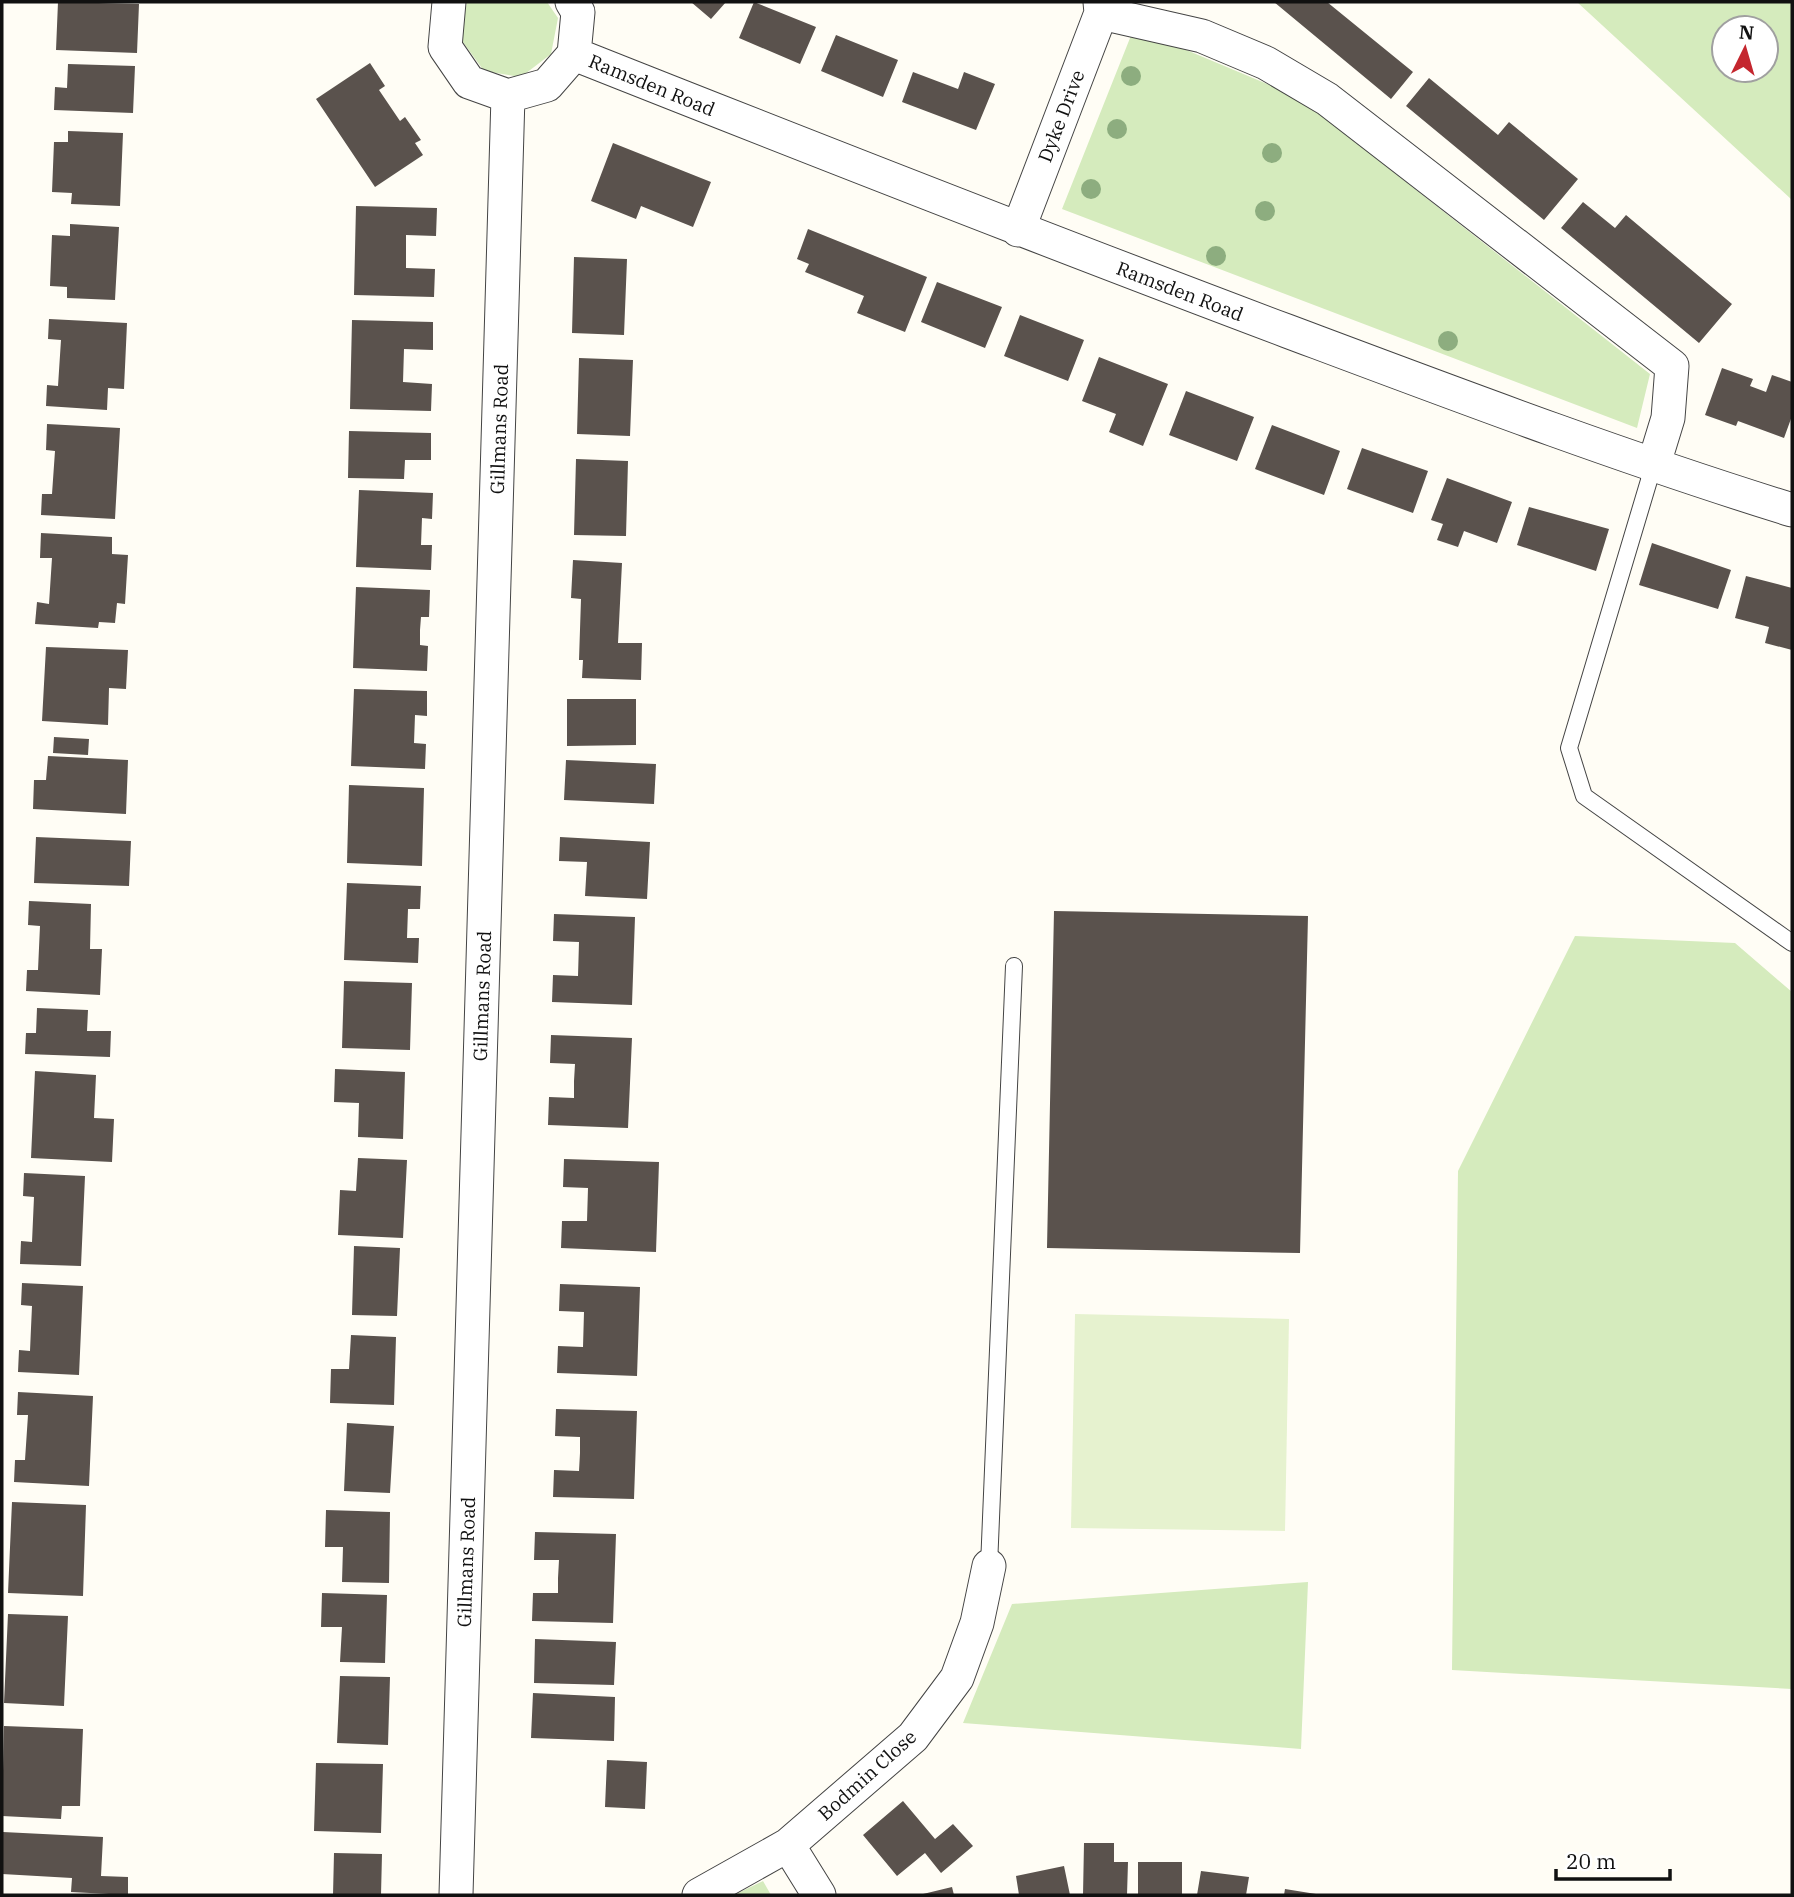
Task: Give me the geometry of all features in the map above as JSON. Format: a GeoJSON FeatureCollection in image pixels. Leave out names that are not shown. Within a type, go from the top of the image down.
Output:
{"type":"FeatureCollection","features":[{"type":"Feature","properties":{"kind":"street"},"geometry":{"type":"LineString","coordinates":[[444,3],[445,47],[469,82],[508,96],[547,85],[574,54],[578,12],[572,2]]}},
{"type":"Feature","properties":{"kind":"street"},"geometry":{"type":"LineString","coordinates":[[1100,8],[1202,36],[1266,63],[1327,99],[1672,366],[1668,418],[1653,467]]}},
{"type":"Feature","properties":{"kind":"street","name":"Dyke Drive"},"geometry":{"type":"LineString","coordinates":[[1018,230],[1100,8]]}},
{"type":"Feature","properties":{"kind":"street","name":"Ramsden Road"},"geometry":{"type":"LineString","coordinates":[[574,54],[1018,230],[1653,467],[1792,510]]}},
{"type":"Feature","properties":{"kind":"street","name":"Gillmans Road"},"geometry":{"type":"LineString","coordinates":[[456,1895],[508,96]]}},
{"type":"Feature","properties":{"kind":"street","name":"Bodmin Close"},"geometry":{"type":"LineString","coordinates":[[699,1895],[788,1846],[913,1737],[957,1678],[977,1623],[989,1566]]}},
{"type":"Feature","properties":{"kind":"street"},"geometry":{"type":"LineString","coordinates":[[788,1846],[818,1895]]}},
{"type":"Feature","properties":{"kind":"lane"},"geometry":{"type":"LineString","coordinates":[[1653,467],[1569,748],[1584,796],[1792,943]]}},
{"type":"Feature","properties":{"kind":"lane"},"geometry":{"type":"LineString","coordinates":[[989,1566],[1014,966]]}},
{"type":"Feature","properties":{"kind":"green space"},"geometry":{"type":"Polygon","coordinates":[[[467,2],[547,2],[558,18],[551,54],[521,77],[484,71],[460,38],[467,2]]]}},
{"type":"Feature","properties":{"kind":"green space"},"geometry":{"type":"Polygon","coordinates":[[[1577,2],[1792,2],[1792,200],[1577,2]]]}},
{"type":"Feature","properties":{"kind":"green space"},"geometry":{"type":"Polygon","coordinates":[[[1134,28],[1298,97],[1650,374],[1637,428],[1062,209],[1134,28]]]}},
{"type":"Feature","properties":{"kind":"green space"},"geometry":{"type":"Polygon","coordinates":[[[1575,936],[1735,943],[1792,992],[1792,1689],[1452,1670],[1458,1171],[1575,936]]]}},
{"type":"Feature","properties":{"kind":"green space"},"geometry":{"type":"Polygon","coordinates":[[[1075,1314],[1289,1319],[1285,1531],[1071,1528],[1075,1314]]]}},
{"type":"Feature","properties":{"kind":"green space"},"geometry":{"type":"Polygon","coordinates":[[[1308,1582],[1301,1749],[963,1723],[1012,1604],[1308,1582]]]}},
{"type":"Feature","properties":{"kind":"green space"},"geometry":{"type":"Polygon","coordinates":[[[763,1881],[771,1895],[734,1895],[763,1881]]]}},
{"type":"Feature","properties":{"kind":"building"},"geometry":{"type":"Polygon","coordinates":[[[58,2],[139,4],[137,53],[56,50],[58,2]]]}},
{"type":"Feature","properties":{"kind":"building"},"geometry":{"type":"Polygon","coordinates":[[[691,2],[726,2],[711,19],[691,2]]]}},
{"type":"Feature","properties":{"kind":"building"},"geometry":{"type":"Polygon","coordinates":[[[754,2],[816,27],[800,64],[739,38],[754,2]]]}},
{"type":"Feature","properties":{"kind":"building"},"geometry":{"type":"Polygon","coordinates":[[[1274,2],[1327,2],[1413,72],[1391,99],[1274,2]]]}},
{"type":"Feature","properties":{"kind":"building"},"geometry":{"type":"Polygon","coordinates":[[[836,35],[898,60],[883,97],[821,71],[836,35]]]}},
{"type":"Feature","properties":{"kind":"building"},"geometry":{"type":"Polygon","coordinates":[[[370,63],[385,86],[379,90],[400,121],[405,117],[421,140],[415,143],[423,155],[375,187],[316,99],[370,63]]]}},
{"type":"Feature","properties":{"kind":"building"},"geometry":{"type":"Polygon","coordinates":[[[68,64],[135,66],[133,113],[54,110],[55,87],[67,88],[68,64]]]}},
{"type":"Feature","properties":{"kind":"building"},"geometry":{"type":"Polygon","coordinates":[[[913,72],[958,89],[964,72],[995,84],[976,130],[902,102],[913,72]]]}},
{"type":"Feature","properties":{"kind":"building"},"geometry":{"type":"Polygon","coordinates":[[[1429,78],[1498,135],[1509,122],[1578,179],[1544,220],[1406,106],[1429,78]]]}},
{"type":"Feature","properties":{"kind":"building"},"geometry":{"type":"Polygon","coordinates":[[[68,131],[123,133],[120,206],[71,204],[72,193],[52,192],[54,142],[68,142],[68,131]]]}},
{"type":"Feature","properties":{"kind":"building"},"geometry":{"type":"Polygon","coordinates":[[[613,143],[711,182],[693,227],[641,206],[636,219],[591,201],[613,143]]]}},
{"type":"Feature","properties":{"kind":"building"},"geometry":{"type":"Polygon","coordinates":[[[1583,202],[1615,228],[1626,215],[1732,304],[1699,343],[1561,228],[1583,202]]]}},
{"type":"Feature","properties":{"kind":"building"},"geometry":{"type":"Polygon","coordinates":[[[356,206],[437,208],[436,236],[406,235],[406,268],[435,269],[434,297],[354,295],[356,206]]]}},
{"type":"Feature","properties":{"kind":"building"},"geometry":{"type":"Polygon","coordinates":[[[70,224],[119,227],[115,300],[67,298],[67,287],[50,286],[52,235],[70,236],[70,224]]]}},
{"type":"Feature","properties":{"kind":"building"},"geometry":{"type":"Polygon","coordinates":[[[808,229],[927,277],[905,332],[857,313],[864,296],[805,272],[809,264],[797,259],[808,229]]]}},
{"type":"Feature","properties":{"kind":"building"},"geometry":{"type":"Polygon","coordinates":[[[574,257],[627,259],[624,335],[572,333],[574,257]]]}},
{"type":"Feature","properties":{"kind":"building"},"geometry":{"type":"Polygon","coordinates":[[[937,282],[1002,307],[985,348],[921,322],[937,282]]]}},
{"type":"Feature","properties":{"kind":"building"},"geometry":{"type":"Polygon","coordinates":[[[1020,315],[1084,340],[1068,381],[1004,356],[1020,315]]]}},
{"type":"Feature","properties":{"kind":"building"},"geometry":{"type":"Polygon","coordinates":[[[49,319],[127,323],[124,389],[108,388],[107,410],[46,406],[47,385],[58,386],[61,340],[48,339],[49,319]]]}},
{"type":"Feature","properties":{"kind":"building"},"geometry":{"type":"Polygon","coordinates":[[[352,320],[433,322],[433,350],[404,349],[403,382],[432,384],[431,411],[350,409],[352,320]]]}},
{"type":"Feature","properties":{"kind":"building"},"geometry":{"type":"Polygon","coordinates":[[[1099,357],[1168,384],[1143,446],[1109,432],[1116,414],[1082,401],[1099,357]]]}},
{"type":"Feature","properties":{"kind":"building"},"geometry":{"type":"Polygon","coordinates":[[[579,358],[633,360],[630,436],[577,434],[579,358]]]}},
{"type":"Feature","properties":{"kind":"building"},"geometry":{"type":"Polygon","coordinates":[[[1722,368],[1753,379],[1750,386],[1766,392],[1772,375],[1792,382],[1792,416],[1784,438],[1738,421],[1736,426],[1705,415],[1722,368]]]}},
{"type":"Feature","properties":{"kind":"building"},"geometry":{"type":"Polygon","coordinates":[[[1186,391],[1254,417],[1237,461],[1169,435],[1186,391]]]}},
{"type":"Feature","properties":{"kind":"building"},"geometry":{"type":"Polygon","coordinates":[[[47,424],[120,428],[115,519],[41,515],[42,494],[52,494],[55,451],[46,450],[47,424]]]}},
{"type":"Feature","properties":{"kind":"building"},"geometry":{"type":"Polygon","coordinates":[[[1272,425],[1340,451],[1324,495],[1255,469],[1272,425]]]}},
{"type":"Feature","properties":{"kind":"building"},"geometry":{"type":"Polygon","coordinates":[[[349,431],[431,433],[431,460],[405,460],[404,479],[348,478],[349,431]]]}},
{"type":"Feature","properties":{"kind":"building"},"geometry":{"type":"Polygon","coordinates":[[[1362,448],[1428,471],[1413,513],[1347,489],[1362,448]]]}},
{"type":"Feature","properties":{"kind":"building"},"geometry":{"type":"Polygon","coordinates":[[[576,459],[628,461],[626,536],[574,535],[576,459]]]}},
{"type":"Feature","properties":{"kind":"building"},"geometry":{"type":"Polygon","coordinates":[[[1447,478],[1512,502],[1497,543],[1464,531],[1458,547],[1437,540],[1443,524],[1431,520],[1447,478]]]}},
{"type":"Feature","properties":{"kind":"building"},"geometry":{"type":"Polygon","coordinates":[[[359,490],[433,493],[432,519],[422,518],[421,545],[432,545],[431,570],[356,567],[359,490]]]}},
{"type":"Feature","properties":{"kind":"building"},"geometry":{"type":"Polygon","coordinates":[[[1529,507],[1609,529],[1596,571],[1517,545],[1529,507]]]}},
{"type":"Feature","properties":{"kind":"building"},"geometry":{"type":"Polygon","coordinates":[[[41,533],[112,537],[112,554],[128,555],[125,604],[117,603],[115,623],[99,622],[98,628],[35,624],[37,602],[49,604],[52,558],[40,558],[41,533]]]}},
{"type":"Feature","properties":{"kind":"building"},"geometry":{"type":"Polygon","coordinates":[[[1652,543],[1731,570],[1718,609],[1639,585],[1652,543]]]}},
{"type":"Feature","properties":{"kind":"building"},"geometry":{"type":"Polygon","coordinates":[[[573,560],[622,563],[618,643],[642,643],[641,680],[582,678],[583,660],[579,660],[581,599],[571,598],[573,560]]]}},
{"type":"Feature","properties":{"kind":"building"},"geometry":{"type":"Polygon","coordinates":[[[1746,576],[1792,588],[1792,650],[1765,643],[1769,627],[1735,618],[1746,576]]]}},
{"type":"Feature","properties":{"kind":"building"},"geometry":{"type":"Polygon","coordinates":[[[356,587],[430,590],[429,617],[421,617],[420,630],[420,645],[428,646],[427,671],[353,668],[356,587]]]}},
{"type":"Feature","properties":{"kind":"building"},"geometry":{"type":"Polygon","coordinates":[[[46,647],[128,650],[126,689],[109,688],[108,725],[42,721],[46,647]]]}},
{"type":"Feature","properties":{"kind":"building"},"geometry":{"type":"Polygon","coordinates":[[[354,689],[427,691],[427,716],[415,715],[414,743],[426,744],[425,769],[351,766],[354,689]]]}},
{"type":"Feature","properties":{"kind":"building"},"geometry":{"type":"Polygon","coordinates":[[[567,699],[636,699],[636,745],[567,746],[567,699]]]}},
{"type":"Feature","properties":{"kind":"building"},"geometry":{"type":"Polygon","coordinates":[[[54,737],[89,739],[88,755],[53,753],[54,737]]]}},
{"type":"Feature","properties":{"kind":"building"},"geometry":{"type":"Polygon","coordinates":[[[48,756],[128,760],[126,814],[33,809],[34,780],[46,780],[48,756]]]}},
{"type":"Feature","properties":{"kind":"building"},"geometry":{"type":"Polygon","coordinates":[[[566,760],[656,764],[654,804],[564,800],[566,760]]]}},
{"type":"Feature","properties":{"kind":"building"},"geometry":{"type":"Polygon","coordinates":[[[349,785],[424,788],[422,866],[347,863],[349,785]]]}},
{"type":"Feature","properties":{"kind":"building"},"geometry":{"type":"Polygon","coordinates":[[[36,837],[131,841],[129,886],[34,883],[36,837]]]}},
{"type":"Feature","properties":{"kind":"building"},"geometry":{"type":"Polygon","coordinates":[[[560,837],[650,842],[647,899],[585,896],[587,862],[559,861],[560,837]]]}},
{"type":"Feature","properties":{"kind":"building"},"geometry":{"type":"Polygon","coordinates":[[[347,883],[421,886],[420,909],[408,909],[407,938],[419,938],[418,963],[344,960],[347,883]]]}},
{"type":"Feature","properties":{"kind":"building"},"geometry":{"type":"Polygon","coordinates":[[[29,901],[91,904],[90,949],[102,949],[100,995],[26,991],[27,970],[38,970],[40,926],[28,925],[29,901]]]}},
{"type":"Feature","properties":{"kind":"building"},"geometry":{"type":"Polygon","coordinates":[[[1054,911],[1308,916],[1300,1253],[1047,1248],[1054,911]]]}},
{"type":"Feature","properties":{"kind":"building"},"geometry":{"type":"Polygon","coordinates":[[[554,914],[635,917],[632,1005],[552,1002],[553,975],[578,976],[579,942],[553,941],[554,914]]]}},
{"type":"Feature","properties":{"kind":"building"},"geometry":{"type":"Polygon","coordinates":[[[344,981],[412,983],[410,1050],[342,1048],[344,981]]]}},
{"type":"Feature","properties":{"kind":"building"},"geometry":{"type":"Polygon","coordinates":[[[37,1008],[88,1010],[87,1031],[111,1031],[110,1057],[25,1054],[26,1033],[36,1033],[37,1008]]]}},
{"type":"Feature","properties":{"kind":"building"},"geometry":{"type":"Polygon","coordinates":[[[551,1035],[632,1038],[628,1128],[548,1125],[549,1097],[574,1098],[575,1064],[550,1063],[551,1035]]]}},
{"type":"Feature","properties":{"kind":"building"},"geometry":{"type":"Polygon","coordinates":[[[335,1069],[405,1072],[403,1139],[358,1137],[359,1103],[334,1102],[335,1069]]]}},
{"type":"Feature","properties":{"kind":"building"},"geometry":{"type":"Polygon","coordinates":[[[35,1071],[96,1075],[94,1118],[114,1119],[112,1162],[31,1158],[35,1071]]]}},
{"type":"Feature","properties":{"kind":"building"},"geometry":{"type":"Polygon","coordinates":[[[358,1158],[407,1160],[403,1238],[338,1235],[340,1190],[356,1191],[358,1158]]]}},
{"type":"Feature","properties":{"kind":"building"},"geometry":{"type":"Polygon","coordinates":[[[564,1159],[659,1162],[656,1252],[561,1248],[562,1221],[587,1221],[588,1188],[563,1187],[564,1159]]]}},
{"type":"Feature","properties":{"kind":"building"},"geometry":{"type":"Polygon","coordinates":[[[24,1173],[85,1176],[81,1266],[20,1264],[21,1241],[32,1242],[34,1197],[23,1196],[24,1173]]]}},
{"type":"Feature","properties":{"kind":"building"},"geometry":{"type":"Polygon","coordinates":[[[354,1246],[400,1248],[397,1316],[352,1315],[354,1246]]]}},
{"type":"Feature","properties":{"kind":"building"},"geometry":{"type":"Polygon","coordinates":[[[22,1283],[83,1286],[79,1375],[18,1372],[19,1350],[30,1351],[32,1306],[21,1305],[22,1283]]]}},
{"type":"Feature","properties":{"kind":"building"},"geometry":{"type":"Polygon","coordinates":[[[560,1284],[640,1287],[637,1376],[557,1373],[558,1346],[583,1347],[584,1312],[559,1311],[560,1284]]]}},
{"type":"Feature","properties":{"kind":"building"},"geometry":{"type":"Polygon","coordinates":[[[351,1335],[396,1337],[394,1405],[330,1403],[331,1369],[349,1369],[351,1335]]]}},
{"type":"Feature","properties":{"kind":"building"},"geometry":{"type":"Polygon","coordinates":[[[18,1392],[93,1396],[89,1486],[14,1482],[15,1460],[25,1460],[28,1415],[17,1415],[18,1392]]]}},
{"type":"Feature","properties":{"kind":"building"},"geometry":{"type":"Polygon","coordinates":[[[556,1409],[637,1411],[634,1499],[553,1497],[554,1470],[579,1471],[580,1453],[580,1437],[555,1436],[556,1409]]]}},
{"type":"Feature","properties":{"kind":"building"},"geometry":{"type":"Polygon","coordinates":[[[347,1423],[394,1426],[390,1493],[344,1491],[347,1423]]]}},
{"type":"Feature","properties":{"kind":"building"},"geometry":{"type":"Polygon","coordinates":[[[12,1502],[86,1505],[83,1596],[8,1593],[12,1502]]]}},
{"type":"Feature","properties":{"kind":"building"},"geometry":{"type":"Polygon","coordinates":[[[326,1510],[390,1512],[389,1583],[342,1582],[343,1547],[325,1547],[326,1510]]]}},
{"type":"Feature","properties":{"kind":"building"},"geometry":{"type":"Polygon","coordinates":[[[535,1532],[616,1534],[613,1623],[532,1621],[533,1593],[558,1593],[559,1560],[534,1560],[535,1532]]]}},
{"type":"Feature","properties":{"kind":"building"},"geometry":{"type":"Polygon","coordinates":[[[322,1593],[387,1595],[385,1663],[340,1662],[342,1627],[321,1627],[322,1593]]]}},
{"type":"Feature","properties":{"kind":"building"},"geometry":{"type":"Polygon","coordinates":[[[8,1614],[68,1616],[64,1706],[4,1703],[8,1614]]]}},
{"type":"Feature","properties":{"kind":"building"},"geometry":{"type":"Polygon","coordinates":[[[535,1639],[616,1642],[614,1685],[534,1683],[535,1639]]]}},
{"type":"Feature","properties":{"kind":"building"},"geometry":{"type":"Polygon","coordinates":[[[340,1676],[390,1677],[388,1745],[337,1743],[340,1676]]]}},
{"type":"Feature","properties":{"kind":"building"},"geometry":{"type":"Polygon","coordinates":[[[533,1693],[615,1697],[614,1741],[531,1738],[533,1693]]]}},
{"type":"Feature","properties":{"kind":"building"},"geometry":{"type":"Polygon","coordinates":[[[4,1726],[83,1729],[80,1806],[62,1806],[61,1819],[2,1816],[4,1726]]]}},
{"type":"Feature","properties":{"kind":"building"},"geometry":{"type":"Polygon","coordinates":[[[607,1760],[647,1762],[645,1809],[605,1807],[607,1760]]]}},
{"type":"Feature","properties":{"kind":"building"},"geometry":{"type":"Polygon","coordinates":[[[316,1763],[383,1764],[381,1833],[314,1831],[316,1763]]]}},
{"type":"Feature","properties":{"kind":"building"},"geometry":{"type":"Polygon","coordinates":[[[903,1801],[935,1839],[953,1824],[973,1846],[941,1873],[925,1853],[897,1876],[863,1835],[903,1801]]]}},
{"type":"Feature","properties":{"kind":"building"},"geometry":{"type":"Polygon","coordinates":[[[3,1832],[103,1837],[101,1876],[128,1877],[128,1895],[71,1892],[72,1878],[2,1874],[3,1832]]]}},
{"type":"Feature","properties":{"kind":"building"},"geometry":{"type":"Polygon","coordinates":[[[1084,1843],[1114,1843],[1114,1862],[1128,1862],[1127,1895],[1083,1895],[1084,1843]]]}},
{"type":"Feature","properties":{"kind":"building"},"geometry":{"type":"Polygon","coordinates":[[[334,1853],[382,1854],[381,1895],[333,1895],[334,1853]]]}},
{"type":"Feature","properties":{"kind":"building"},"geometry":{"type":"Polygon","coordinates":[[[1138,1862],[1182,1862],[1182,1895],[1138,1895],[1138,1862]]]}},
{"type":"Feature","properties":{"kind":"building"},"geometry":{"type":"Polygon","coordinates":[[[1064,1866],[1070,1895],[1019,1895],[1016,1876],[1064,1866]]]}},
{"type":"Feature","properties":{"kind":"building"},"geometry":{"type":"Polygon","coordinates":[[[1201,1871],[1249,1877],[1246,1895],[1197,1895],[1201,1871]]]}},
{"type":"Feature","properties":{"kind":"building"},"geometry":{"type":"Polygon","coordinates":[[[952,1887],[954,1895],[923,1895],[923,1894],[952,1887]]]}},
{"type":"Feature","properties":{"kind":"building"},"geometry":{"type":"Polygon","coordinates":[[[1285,1889],[1316,1894],[1316,1895],[1284,1895],[1285,1889]]]}}]}
